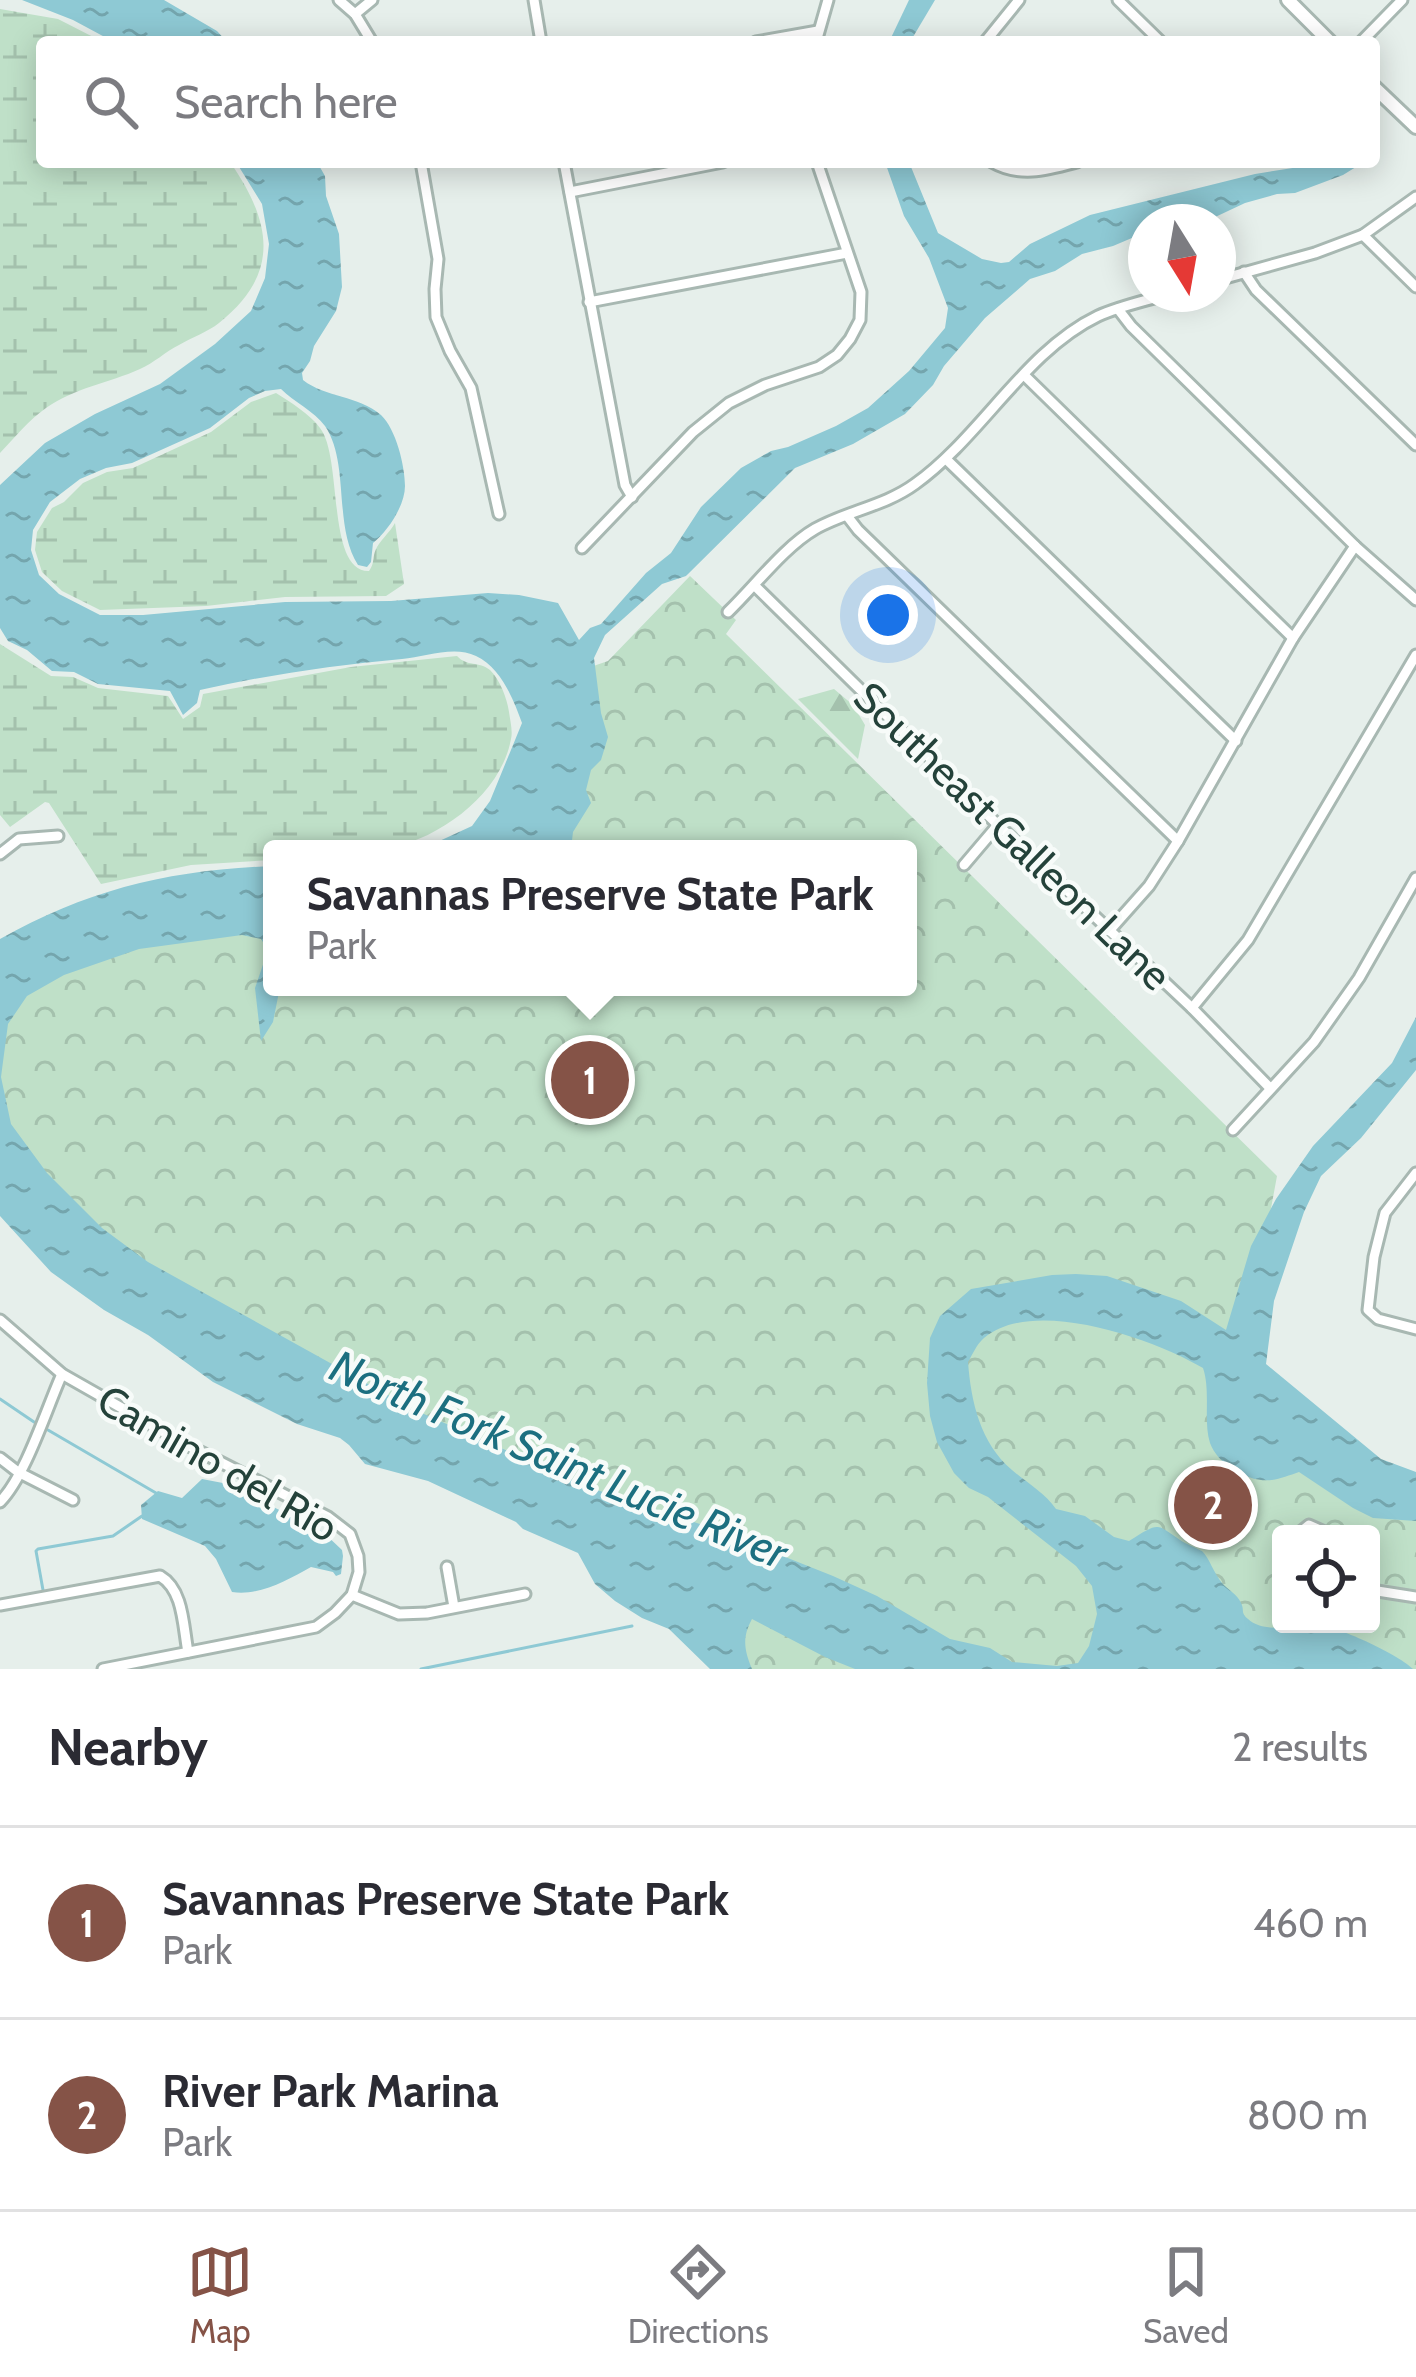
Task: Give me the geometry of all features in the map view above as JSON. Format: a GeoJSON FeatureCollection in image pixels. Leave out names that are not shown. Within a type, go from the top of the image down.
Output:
{"type":"FeatureCollection","features":[{"type":"Feature","properties":{"kind":"street"},"geometry":{"type":"LineString","coordinates":[[339,0],[369,36]]}},
{"type":"Feature","properties":{"kind":"street"},"geometry":{"type":"LineString","coordinates":[[355,14],[372,0]]}},
{"type":"Feature","properties":{"kind":"street"},"geometry":{"type":"LineString","coordinates":[[534,0],[541,36]]}},
{"type":"Feature","properties":{"kind":"street"},"geometry":{"type":"LineString","coordinates":[[817,36],[828,0]]}},
{"type":"Feature","properties":{"kind":"street"},"geometry":{"type":"LineString","coordinates":[[990,36],[1019,0]]}},
{"type":"Feature","properties":{"kind":"street"},"geometry":{"type":"LineString","coordinates":[[1118,0],[1154,36]]}},
{"type":"Feature","properties":{"kind":"street"},"geometry":{"type":"LineString","coordinates":[[1288,0],[1324,36]]}},
{"type":"Feature","properties":{"kind":"street"},"geometry":{"type":"LineString","coordinates":[[1366,36],[1402,0]]}},
{"type":"Feature","properties":{"kind":"street"},"geometry":{"type":"LineString","coordinates":[[1380,93],[1416,127]]}},
{"type":"Feature","properties":{"kind":"street"},"geometry":{"type":"LineString","coordinates":[[422,168],[438,259],[436,317],[471,388],[499,514]]}},
{"type":"Feature","properties":{"kind":"street"},"geometry":{"type":"LineString","coordinates":[[565,168],[625,485],[632,497]]}},
{"type":"Feature","properties":{"kind":"street"},"geometry":{"type":"LineString","coordinates":[[570,192],[693,168]]}},
{"type":"Feature","properties":{"kind":"street"},"geometry":{"type":"LineString","coordinates":[[582,548],[693,432],[729,403],[765,385],[819,368],[850,339],[860,320],[861,292],[819,168]]}},
{"type":"Feature","properties":{"kind":"street"},"geometry":{"type":"LineString","coordinates":[[1008,168],[1021,173],[1056,168]]}},
{"type":"Feature","properties":{"kind":"street"},"geometry":{"type":"LineString","coordinates":[[1236,274],[1363,235],[1416,197]]}},
{"type":"Feature","properties":{"kind":"street"},"geometry":{"type":"LineString","coordinates":[[1363,235],[1416,287]]}},
{"type":"Feature","properties":{"kind":"street"},"geometry":{"type":"LineString","coordinates":[[589,302],[847,253]]}},
{"type":"Feature","properties":{"kind":"street"},"geometry":{"type":"LineString","coordinates":[[1244,272],[1256,290],[1416,445]]}},
{"type":"Feature","properties":{"kind":"street"},"geometry":{"type":"LineString","coordinates":[[728,612],[801,538],[914,485],[1071,333],[1097,316],[1128,306]]}},
{"type":"Feature","properties":{"kind":"street"},"geometry":{"type":"LineString","coordinates":[[1118,309],[1355,546],[1416,600]]}},
{"type":"Feature","properties":{"kind":"street"},"geometry":{"type":"LineString","coordinates":[[1025,376],[1293,638]]}},
{"type":"Feature","properties":{"kind":"street"},"geometry":{"type":"LineString","coordinates":[[946,458],[1236,741]]}},
{"type":"Feature","properties":{"kind":"street"},"geometry":{"type":"LineString","coordinates":[[848,517],[1178,841]]}},
{"type":"Feature","properties":{"kind":"street"},"geometry":{"type":"LineString","coordinates":[[1109,931],[1149,886],[1178,841],[1293,638],[1355,546]]}},
{"type":"Feature","properties":{"kind":"street","name":"Southeast Galleon Lane"},"geometry":{"type":"LineString","coordinates":[[755,586],[1270,1088]]}},
{"type":"Feature","properties":{"kind":"street"},"geometry":{"type":"LineString","coordinates":[[1192,1008],[1248,940],[1416,655]]}},
{"type":"Feature","properties":{"kind":"street"},"geometry":{"type":"LineString","coordinates":[[964,865],[998,825]]}},
{"type":"Feature","properties":{"kind":"street"},"geometry":{"type":"LineString","coordinates":[[0,854],[19,839],[58,836]]}},
{"type":"Feature","properties":{"kind":"street"},"geometry":{"type":"LineString","coordinates":[[1233,1130],[1314,1042],[1359,978],[1416,878]]}},
{"type":"Feature","properties":{"kind":"street"},"geometry":{"type":"LineString","coordinates":[[1416,1174],[1385,1214],[1373,1257],[1368,1310],[1378,1319],[1416,1329]]}},
{"type":"Feature","properties":{"kind":"street","name":"Camino del Rio"},"geometry":{"type":"LineString","coordinates":[[0,1321],[62,1374],[328,1517],[350,1534],[358,1556],[352,1595],[316,1627],[103,1669]]}},
{"type":"Feature","properties":{"kind":"street"},"geometry":{"type":"LineString","coordinates":[[0,1502],[62,1374]]}},
{"type":"Feature","properties":{"kind":"street"},"geometry":{"type":"LineString","coordinates":[[0,1458],[73,1500]]}},
{"type":"Feature","properties":{"kind":"street"},"geometry":{"type":"LineString","coordinates":[[447,1568],[454,1607]]}},
{"type":"Feature","properties":{"kind":"street"},"geometry":{"type":"LineString","coordinates":[[0,1605],[160,1576],[175,1590],[188,1652]]}},
{"type":"Feature","properties":{"kind":"street"},"geometry":{"type":"LineString","coordinates":[[1380,1592],[1414,1599]]}},
{"type":"Feature","properties":{"kind":"street"},"geometry":{"type":"LineString","coordinates":[[352,1595],[399,1614],[525,1594]]}},
{"type":"Feature","properties":{"kind":"green space"},"geometry":{"type":"Polygon","coordinates":[[[0,9],[58,19],[91,36],[36,36],[36,168],[234,168],[254,205],[264,246],[253,285],[219,323],[145,367],[57,401],[0,453],[0,9]]]}},
{"type":"Feature","properties":{"kind":"green space"},"geometry":{"type":"Polygon","coordinates":[[[276,393],[311,418],[327,443],[346,553],[355,566],[369,571],[377,546],[395,523],[404,584],[386,596],[285,597],[100,610],[62,591],[42,572],[35,550],[37,532],[52,508],[83,483],[107,472],[133,468],[211,432],[251,402],[276,393]]]}},
{"type":"Feature","properties":{"kind":"green space"},"geometry":{"type":"Polygon","coordinates":[[[690,576],[736,620],[726,634],[1277,1176],[1238,1387],[1416,1493],[1416,1669],[737,1669],[741,1611],[203,1324],[0,1158],[0,1003],[21,971],[263,904],[263,996],[917,996],[917,840],[520,840],[570,674],[608,661],[690,576]]]}},
{"type":"Feature","properties":{"kind":"green space"},"geometry":{"type":"Polygon","coordinates":[[[0,644],[51,676],[73,677],[98,688],[168,696],[183,719],[200,707],[203,694],[351,667],[457,656],[490,670],[508,707],[511,739],[494,779],[464,812],[414,840],[263,840],[263,861],[191,865],[101,884],[49,803],[10,827],[0,815],[0,644]]]}},
{"type":"Feature","properties":{"kind":"green space"},"geometry":{"type":"Polygon","coordinates":[[[834,689],[853,705],[865,725],[858,759],[798,699],[834,689]]]}},
{"type":"Feature","properties":{"kind":"water"},"geometry":{"type":"Polygon","coordinates":[[[22,0],[164,0],[222,36],[103,36],[22,0]]]}},
{"type":"Feature","properties":{"kind":"water"},"geometry":{"type":"Polygon","coordinates":[[[909,0],[935,0],[914,36],[892,36],[909,0]]]}},
{"type":"Feature","properties":{"kind":"water"},"geometry":{"type":"Polygon","coordinates":[[[240,168],[320,168],[339,234],[342,287],[336,311],[302,373],[303,380],[381,415],[395,438],[404,494],[399,510],[373,543],[371,562],[367,567],[358,565],[350,549],[333,441],[315,416],[281,389],[249,398],[210,428],[132,463],[80,479],[50,502],[33,530],[31,550],[39,575],[59,594],[100,615],[285,602],[519,595],[558,603],[579,640],[671,553],[701,507],[741,468],[868,408],[909,371],[945,328],[948,308],[929,258],[904,216],[887,168],[911,168],[938,233],[982,259],[1001,263],[1090,215],[1128,206],[1128,240],[1082,254],[1055,271],[1030,279],[985,318],[905,414],[853,444],[795,468],[686,576],[662,584],[605,635],[594,658],[608,737],[601,760],[591,770],[586,790],[591,803],[572,840],[442,840],[472,826],[490,801],[522,723],[499,676],[476,656],[439,653],[200,690],[197,703],[183,715],[170,691],[98,684],[74,672],[52,671],[8,641],[0,628],[0,485],[45,443],[160,384],[215,344],[251,311],[265,278],[269,244],[262,204],[240,168]]]}},
{"type":"Feature","properties":{"kind":"water"},"geometry":{"type":"Polygon","coordinates":[[[1293,168],[1354,168],[1295,193],[1236,207],[1134,204],[1255,174],[1293,168]]]}},
{"type":"Feature","properties":{"kind":"water"},"geometry":{"type":"Polygon","coordinates":[[[263,867],[263,942],[242,935],[139,949],[64,975],[27,996],[8,1024],[1,1077],[11,1124],[47,1173],[102,1228],[148,1262],[415,1410],[591,1488],[712,1528],[833,1576],[950,1639],[990,1648],[1012,1662],[1078,1663],[1089,1646],[1097,1614],[1092,1586],[1076,1566],[954,1473],[937,1442],[927,1383],[930,1338],[940,1316],[971,1289],[1076,1274],[1107,1276],[1181,1301],[1226,1330],[1251,1246],[1276,1199],[1313,1146],[1392,1063],[1416,1017],[1416,1070],[1361,1138],[1321,1176],[1304,1212],[1274,1301],[1266,1364],[1381,1459],[1416,1472],[1416,1521],[1373,1518],[1299,1472],[1263,1480],[1235,1471],[1210,1443],[1203,1368],[1155,1345],[1094,1326],[1032,1321],[1005,1326],[984,1338],[968,1362],[975,1406],[992,1447],[1056,1509],[1085,1516],[1114,1537],[1129,1541],[1153,1527],[1163,1528],[1202,1551],[1239,1600],[1244,1615],[1255,1624],[1272,1628],[1272,1633],[1344,1633],[1413,1669],[855,1669],[752,1619],[745,1644],[752,1669],[710,1669],[669,1629],[642,1618],[595,1584],[578,1553],[428,1481],[365,1464],[340,1438],[297,1424],[213,1382],[51,1272],[0,1216],[0,939],[98,895],[165,878],[263,867]]]}},
{"type":"Feature","properties":{"kind":"water"},"geometry":{"type":"Polygon","coordinates":[[[263,965],[263,996],[278,996],[273,1022],[261,1041],[255,988],[263,965]]]}},
{"type":"Feature","properties":{"kind":"water"},"geometry":{"type":"Polygon","coordinates":[[[202,1479],[228,1484],[323,1532],[342,1550],[341,1574],[311,1567],[263,1589],[232,1592],[205,1546],[142,1519],[141,1505],[158,1491],[182,1498],[202,1479]]]}},
{"type":"Feature","properties":{"kind":"waterway"},"geometry":{"type":"LineString","coordinates":[[0,1399],[34,1422]]}},
{"type":"Feature","properties":{"kind":"waterway"},"geometry":{"type":"LineString","coordinates":[[48,1430],[156,1493]]}},
{"type":"Feature","properties":{"kind":"waterway"},"geometry":{"type":"LineString","coordinates":[[43,1590],[38,1549],[113,1536],[142,1516]]}},
{"type":"Feature","properties":{"kind":"waterway"},"geometry":{"type":"LineString","coordinates":[[421,1669],[632,1626]]}},
{"type":"Feature","properties":{"kind":"place","name":"Savannas Preserve State Park"},"geometry":{"type":"Point","coordinates":[590,1080]}},
{"type":"Feature","properties":{"kind":"place","name":"River Park Marina"},"geometry":{"type":"Point","coordinates":[1213,1505]}},
{"type":"Feature","properties":{"kind":"water label","name":"North Fork Saint Lucie River"},"geometry":{"type":"Point","coordinates":[559,1459]}}]}
